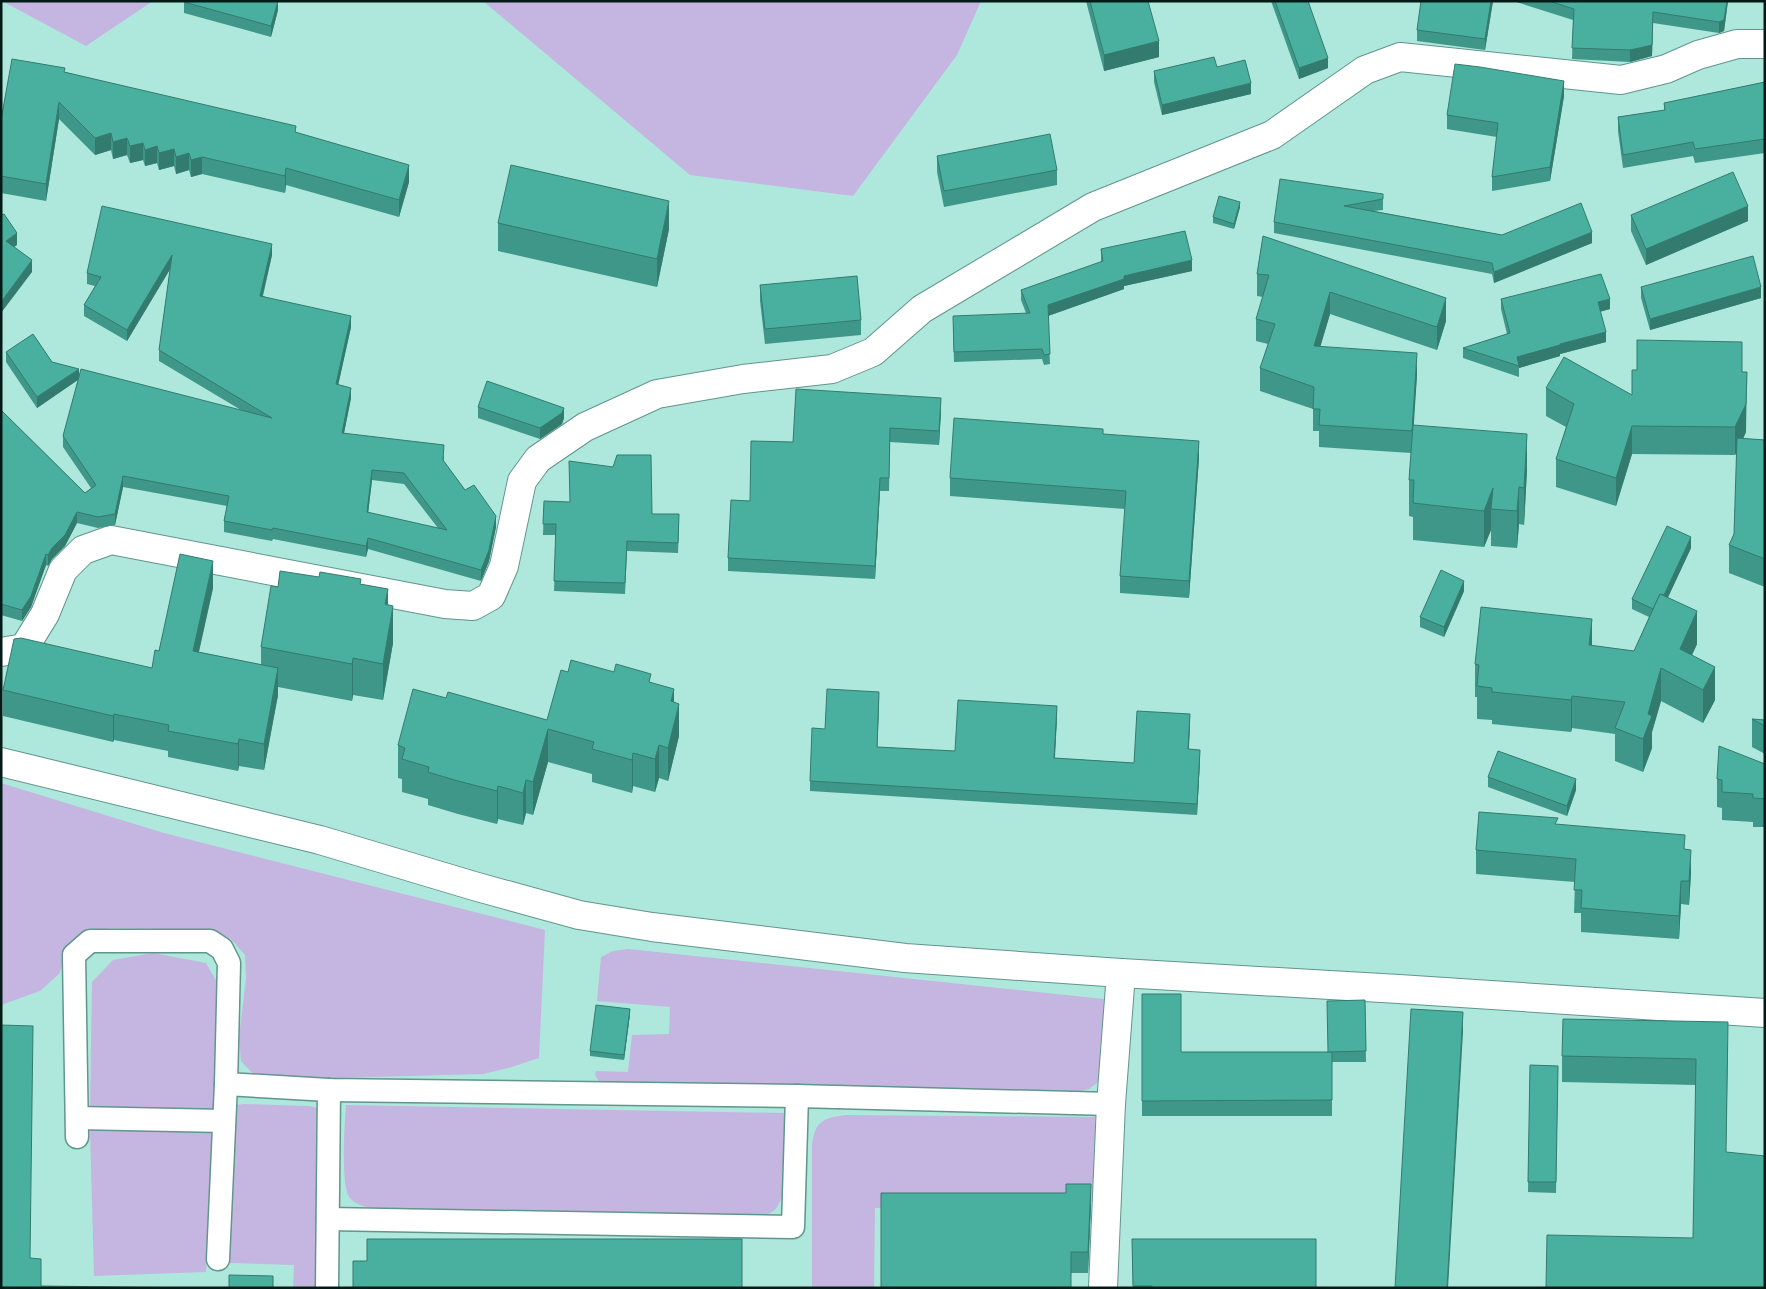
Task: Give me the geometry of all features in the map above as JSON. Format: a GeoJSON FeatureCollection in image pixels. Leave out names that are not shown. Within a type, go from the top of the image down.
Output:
{"type":"FeatureCollection","features":[{"type":"Feature","properties":{"kind":"street"},"geometry":{"type":"LineString","coordinates":[[1,652],[24,648],[45,614],[63,570],[83,550],[111,540],[435,602],[472,606],[491,596],[504,566],[522,481],[538,459],[585,427],[657,394],[743,379],[832,369],[873,352],[922,309],[1093,207],[1272,135],[1365,70],[1400,57],[1621,80],[1666,68],[1698,55],[1737,44],[1765,44]]}},
{"type":"Feature","properties":{"kind":"street"},"geometry":{"type":"LineString","coordinates":[[1,762],[320,840],[579,915],[652,927],[905,958],[1765,1013]]}},
{"type":"Feature","properties":{"kind":"street"},"geometry":{"type":"LineString","coordinates":[[218,1258],[226,1084],[229,963],[222,949],[210,941],[90,940],[74,955],[77,1128],[224,1121]]}},
{"type":"Feature","properties":{"kind":"street"},"geometry":{"type":"LineString","coordinates":[[1103,1288],[1111,1104],[1121,973]]}},
{"type":"Feature","properties":{"kind":"street"},"geometry":{"type":"LineString","coordinates":[[226,1084],[329,1090],[797,1096],[1111,1104]]}},
{"type":"Feature","properties":{"kind":"street"},"geometry":{"type":"LineString","coordinates":[[327,1288],[329,1090]]}},
{"type":"Feature","properties":{"kind":"street"},"geometry":{"type":"LineString","coordinates":[[328,1219],[793,1226],[797,1096]]}},
{"type":"Feature","properties":{"kind":"shaded area"},"geometry":{"type":"Polygon","coordinates":[[[2,1],[153,1],[86,46],[2,1]]]}},
{"type":"Feature","properties":{"kind":"shaded area"},"geometry":{"type":"Polygon","coordinates":[[[483,1],[981,1],[957,55],[853,196],[690,175],[483,1]]]}},
{"type":"Feature","properties":{"kind":"shaded area"},"geometry":{"type":"Polygon","coordinates":[[[1,783],[164,833],[545,930],[539,1058],[483,1074],[262,1080],[254,1075],[241,1061],[239,1037],[246,979],[245,955],[231,939],[207,930],[109,928],[94,933],[67,954],[59,974],[40,991],[1,1005],[1,783]]]}},
{"type":"Feature","properties":{"kind":"shaded area"},"geometry":{"type":"Polygon","coordinates":[[[628,949],[1104,999],[1102,1079],[1089,1089],[1072,1093],[600,1083],[595,1075],[596,1071],[628,1072],[632,1035],[669,1034],[670,1007],[597,1001],[601,957],[613,951],[628,949]]]}},
{"type":"Feature","properties":{"kind":"shaded area"},"geometry":{"type":"Polygon","coordinates":[[[153,953],[206,963],[218,984],[217,1115],[90,1111],[92,982],[113,960],[153,953]]]}},
{"type":"Feature","properties":{"kind":"shaded area"},"geometry":{"type":"Polygon","coordinates":[[[237,1105],[309,1106],[318,1108],[317,1288],[293,1288],[294,1265],[229,1263],[233,1114],[237,1105]]]}},
{"type":"Feature","properties":{"kind":"shaded area"},"geometry":{"type":"Polygon","coordinates":[[[346,1105],[784,1113],[783,1194],[774,1210],[757,1216],[375,1209],[355,1202],[347,1192],[344,1168],[346,1105]]]}},
{"type":"Feature","properties":{"kind":"shaded area"},"geometry":{"type":"Polygon","coordinates":[[[846,1115],[1095,1117],[1095,1201],[1062,1201],[1062,1210],[875,1208],[874,1288],[812,1288],[813,1137],[821,1122],[826,1119],[846,1115]]]}},
{"type":"Feature","properties":{"kind":"shaded area"},"geometry":{"type":"Polygon","coordinates":[[[90,1129],[214,1131],[213,1184],[206,1272],[94,1276],[90,1129]]]}},
{"type":"Feature","properties":{"kind":"building"},"geometry":{"type":"Polygon","coordinates":[[[185,1],[278,1],[271,26],[185,1]]]}},
{"type":"Feature","properties":{"kind":"building"},"geometry":{"type":"Polygon","coordinates":[[[1090,1],[1148,1],[1159,41],[1104,55],[1090,1]]]}},
{"type":"Feature","properties":{"kind":"building"},"geometry":{"type":"Polygon","coordinates":[[[1275,1],[1308,1],[1328,58],[1299,68],[1275,1]]]}},
{"type":"Feature","properties":{"kind":"building"},"geometry":{"type":"Polygon","coordinates":[[[1421,1],[1491,1],[1485,39],[1417,30],[1421,1]]]}},
{"type":"Feature","properties":{"kind":"building"},"geometry":{"type":"Polygon","coordinates":[[[1549,1],[1727,1],[1724,20],[1719,22],[1653,12],[1652,45],[1630,50],[1572,48],[1574,9],[1549,1]]]}},
{"type":"Feature","properties":{"kind":"building"},"geometry":{"type":"Polygon","coordinates":[[[1214,57],[1217,67],[1245,60],[1251,83],[1162,105],[1154,71],[1214,57]]]}},
{"type":"Feature","properties":{"kind":"building"},"geometry":{"type":"Polygon","coordinates":[[[12,59],[65,68],[64,72],[296,126],[295,132],[409,165],[399,200],[286,168],[285,176],[202,157],[191,160],[189,153],[176,157],[174,149],[159,153],[157,146],[145,150],[143,143],[130,146],[127,138],[113,142],[111,133],[95,138],[59,102],[46,184],[1,176],[1,120],[12,59]]]}},
{"type":"Feature","properties":{"kind":"building"},"geometry":{"type":"Polygon","coordinates":[[[1455,64],[1564,81],[1550,167],[1492,177],[1498,123],[1447,115],[1455,64]]]}},
{"type":"Feature","properties":{"kind":"building"},"geometry":{"type":"Polygon","coordinates":[[[1765,82],[1765,139],[1695,149],[1693,142],[1623,155],[1618,117],[1665,110],[1664,103],[1765,82]]]}},
{"type":"Feature","properties":{"kind":"building"},"geometry":{"type":"Polygon","coordinates":[[[1050,134],[1057,170],[944,191],[937,156],[1050,134]]]}},
{"type":"Feature","properties":{"kind":"building"},"geometry":{"type":"Polygon","coordinates":[[[511,165],[669,201],[657,259],[498,223],[511,165]]]}},
{"type":"Feature","properties":{"kind":"building"},"geometry":{"type":"Polygon","coordinates":[[[1733,172],[1748,206],[1646,249],[1631,215],[1733,172]]]}},
{"type":"Feature","properties":{"kind":"building"},"geometry":{"type":"Polygon","coordinates":[[[1280,179],[1383,194],[1383,199],[1344,206],[1502,235],[1581,203],[1592,232],[1494,272],[1492,263],[1274,222],[1280,179]]]}},
{"type":"Feature","properties":{"kind":"building"},"geometry":{"type":"Polygon","coordinates":[[[1219,196],[1240,202],[1234,224],[1213,217],[1219,196]]]}},
{"type":"Feature","properties":{"kind":"building"},"geometry":{"type":"Polygon","coordinates":[[[102,206],[272,244],[260,296],[351,316],[336,384],[351,388],[342,433],[444,445],[443,460],[465,490],[474,485],[496,516],[489,550],[481,570],[368,538],[366,546],[273,528],[272,530],[224,521],[229,496],[123,476],[115,514],[98,517],[77,512],[65,535],[48,555],[46,554],[31,596],[22,610],[1,604],[1,410],[85,493],[96,485],[63,436],[81,369],[272,418],[159,350],[172,255],[127,330],[84,305],[101,277],[87,273],[102,206]],[[372,470],[367,512],[447,530],[404,473],[372,470]]]}},
{"type":"Feature","properties":{"kind":"building"},"geometry":{"type":"Polygon","coordinates":[[[4,214],[17,233],[6,241],[32,260],[1,302],[1,215],[4,214]]]}},
{"type":"Feature","properties":{"kind":"building"},"geometry":{"type":"Polygon","coordinates":[[[1185,231],[1192,260],[1124,276],[1124,279],[1048,305],[1050,354],[1044,355],[1042,349],[954,352],[953,316],[1030,313],[1021,290],[1103,261],[1101,249],[1185,231]]]}},
{"type":"Feature","properties":{"kind":"building"},"geometry":{"type":"Polygon","coordinates":[[[1263,236],[1446,298],[1437,327],[1330,292],[1314,346],[1417,353],[1412,431],[1319,425],[1320,409],[1313,409],[1314,387],[1260,368],[1275,324],[1256,319],[1269,275],[1257,274],[1263,236]]]}},
{"type":"Feature","properties":{"kind":"building"},"geometry":{"type":"Polygon","coordinates":[[[1753,256],[1761,287],[1650,319],[1641,287],[1753,256]]]}},
{"type":"Feature","properties":{"kind":"building"},"geometry":{"type":"Polygon","coordinates":[[[1601,274],[1610,299],[1598,302],[1606,332],[1517,357],[1519,366],[1463,348],[1510,333],[1501,299],[1601,274]]]}},
{"type":"Feature","properties":{"kind":"building"},"geometry":{"type":"Polygon","coordinates":[[[857,276],[861,320],[765,329],[760,285],[857,276]]]}},
{"type":"Feature","properties":{"kind":"building"},"geometry":{"type":"Polygon","coordinates":[[[33,334],[52,362],[79,369],[37,397],[6,352],[33,334]]]}},
{"type":"Feature","properties":{"kind":"building"},"geometry":{"type":"Polygon","coordinates":[[[1637,340],[1742,342],[1742,372],[1747,372],[1746,404],[1735,427],[1632,426],[1616,478],[1556,459],[1574,404],[1546,388],[1564,357],[1632,395],[1632,370],[1637,370],[1637,340]]]}},
{"type":"Feature","properties":{"kind":"building"},"geometry":{"type":"Polygon","coordinates":[[[487,381],[564,408],[562,413],[540,428],[478,407],[487,381]]]}},
{"type":"Feature","properties":{"kind":"building"},"geometry":{"type":"Polygon","coordinates":[[[796,389],[941,398],[939,431],[890,428],[889,478],[880,478],[875,566],[728,558],[731,500],[750,501],[751,441],[793,442],[796,389]]]}},
{"type":"Feature","properties":{"kind":"building"},"geometry":{"type":"Polygon","coordinates":[[[954,418],[1103,429],[1103,434],[1199,441],[1189,581],[1120,576],[1126,491],[950,478],[954,418]]]}},
{"type":"Feature","properties":{"kind":"building"},"geometry":{"type":"Polygon","coordinates":[[[1413,425],[1527,434],[1524,488],[1519,487],[1517,511],[1491,509],[1493,488],[1484,511],[1413,503],[1414,480],[1409,480],[1413,425]]]}},
{"type":"Feature","properties":{"kind":"building"},"geometry":{"type":"Polygon","coordinates":[[[1737,438],[1765,440],[1765,559],[1729,545],[1734,534],[1737,438]]]}},
{"type":"Feature","properties":{"kind":"building"},"geometry":{"type":"Polygon","coordinates":[[[617,455],[651,455],[652,514],[679,514],[678,543],[627,541],[625,583],[554,581],[556,524],[543,524],[544,501],[570,502],[569,461],[613,467],[617,455]]]}},
{"type":"Feature","properties":{"kind":"building"},"geometry":{"type":"Polygon","coordinates":[[[1667,526],[1691,537],[1664,595],[1660,594],[1653,609],[1632,599],[1667,526]]]}},
{"type":"Feature","properties":{"kind":"building"},"geometry":{"type":"Polygon","coordinates":[[[180,554],[213,561],[193,651],[278,668],[264,744],[239,739],[238,744],[168,731],[169,725],[114,714],[113,716],[3,690],[14,639],[21,638],[152,668],[155,650],[159,651],[180,554]]]}},
{"type":"Feature","properties":{"kind":"building"},"geometry":{"type":"Polygon","coordinates":[[[1441,570],[1464,581],[1444,627],[1420,617],[1441,570]]]}},
{"type":"Feature","properties":{"kind":"building"},"geometry":{"type":"Polygon","coordinates":[[[280,571],[319,577],[320,572],[361,579],[360,584],[388,589],[385,604],[393,606],[383,664],[353,658],[352,664],[261,647],[271,586],[278,587],[280,571]]]}},
{"type":"Feature","properties":{"kind":"building"},"geometry":{"type":"Polygon","coordinates":[[[1660,594],[1697,611],[1680,649],[1715,667],[1703,690],[1661,668],[1648,714],[1652,716],[1643,739],[1615,728],[1625,702],[1572,696],[1571,700],[1492,692],[1492,688],[1477,686],[1479,665],[1475,664],[1481,607],[1592,619],[1589,645],[1634,651],[1660,594]]]}},
{"type":"Feature","properties":{"kind":"building"},"geometry":{"type":"Polygon","coordinates":[[[571,660],[614,672],[616,664],[651,674],[649,682],[674,689],[671,701],[679,704],[668,748],[659,745],[655,759],[633,753],[632,760],[592,749],[594,742],[548,729],[533,782],[526,780],[523,793],[498,786],[497,791],[458,781],[428,772],[429,767],[402,759],[405,748],[398,745],[413,689],[446,698],[448,692],[547,720],[561,670],[568,672],[571,660]]]}},
{"type":"Feature","properties":{"kind":"building"},"geometry":{"type":"Polygon","coordinates":[[[827,689],[879,692],[877,747],[955,751],[958,700],[1057,706],[1054,758],[1134,763],[1137,711],[1190,714],[1188,749],[1200,750],[1197,804],[810,781],[812,728],[825,729],[827,689]]]}},
{"type":"Feature","properties":{"kind":"building"},"geometry":{"type":"Polygon","coordinates":[[[1752,719],[1765,720],[1765,726],[1752,719]]]}},
{"type":"Feature","properties":{"kind":"building"},"geometry":{"type":"Polygon","coordinates":[[[1719,746],[1765,764],[1765,799],[1753,798],[1753,794],[1722,792],[1722,780],[1717,779],[1719,746]]]}},
{"type":"Feature","properties":{"kind":"building"},"geometry":{"type":"Polygon","coordinates":[[[1498,751],[1576,779],[1567,806],[1488,777],[1498,751]]]}},
{"type":"Feature","properties":{"kind":"building"},"geometry":{"type":"Polygon","coordinates":[[[1479,812],[1558,818],[1555,824],[1685,835],[1684,849],[1691,850],[1689,881],[1681,881],[1679,916],[1581,908],[1582,890],[1574,890],[1576,859],[1476,850],[1479,812]]]}},
{"type":"Feature","properties":{"kind":"building"},"geometry":{"type":"Polygon","coordinates":[[[1142,994],[1181,994],[1181,1052],[1332,1052],[1332,1100],[1142,1101],[1142,994]]]}},
{"type":"Feature","properties":{"kind":"building"},"geometry":{"type":"Polygon","coordinates":[[[1365,1000],[1366,1051],[1328,1052],[1327,1001],[1365,1000]]]}},
{"type":"Feature","properties":{"kind":"building"},"geometry":{"type":"Polygon","coordinates":[[[596,1005],[630,1009],[624,1055],[590,1051],[596,1005]]]}},
{"type":"Feature","properties":{"kind":"building"},"geometry":{"type":"Polygon","coordinates":[[[1411,1009],[1463,1012],[1447,1288],[1395,1288],[1411,1009]]]}},
{"type":"Feature","properties":{"kind":"building"},"geometry":{"type":"Polygon","coordinates":[[[1563,1019],[1728,1022],[1726,1152],[1765,1156],[1765,1288],[1546,1288],[1547,1235],[1693,1238],[1696,1059],[1562,1056],[1563,1019]]]}},
{"type":"Feature","properties":{"kind":"building"},"geometry":{"type":"Polygon","coordinates":[[[1,1025],[33,1026],[30,1258],[41,1259],[41,1286],[198,1288],[1,1288],[1,1025]]]}},
{"type":"Feature","properties":{"kind":"building"},"geometry":{"type":"Polygon","coordinates":[[[1530,1065],[1558,1066],[1556,1182],[1528,1182],[1530,1065]]]}},
{"type":"Feature","properties":{"kind":"building"},"geometry":{"type":"Polygon","coordinates":[[[1066,1184],[1091,1184],[1088,1252],[1071,1252],[1071,1288],[881,1288],[881,1193],[1066,1193],[1066,1184]]]}},
{"type":"Feature","properties":{"kind":"building"},"geometry":{"type":"Polygon","coordinates":[[[367,1239],[742,1239],[742,1288],[353,1288],[353,1261],[367,1261],[367,1239]]]}},
{"type":"Feature","properties":{"kind":"building"},"geometry":{"type":"Polygon","coordinates":[[[1132,1239],[1316,1239],[1316,1288],[1152,1288],[1152,1286],[1133,1286],[1132,1239]]]}},
{"type":"Feature","properties":{"kind":"building"},"geometry":{"type":"Polygon","coordinates":[[[229,1275],[273,1276],[273,1288],[229,1288],[229,1275]]]}}]}
